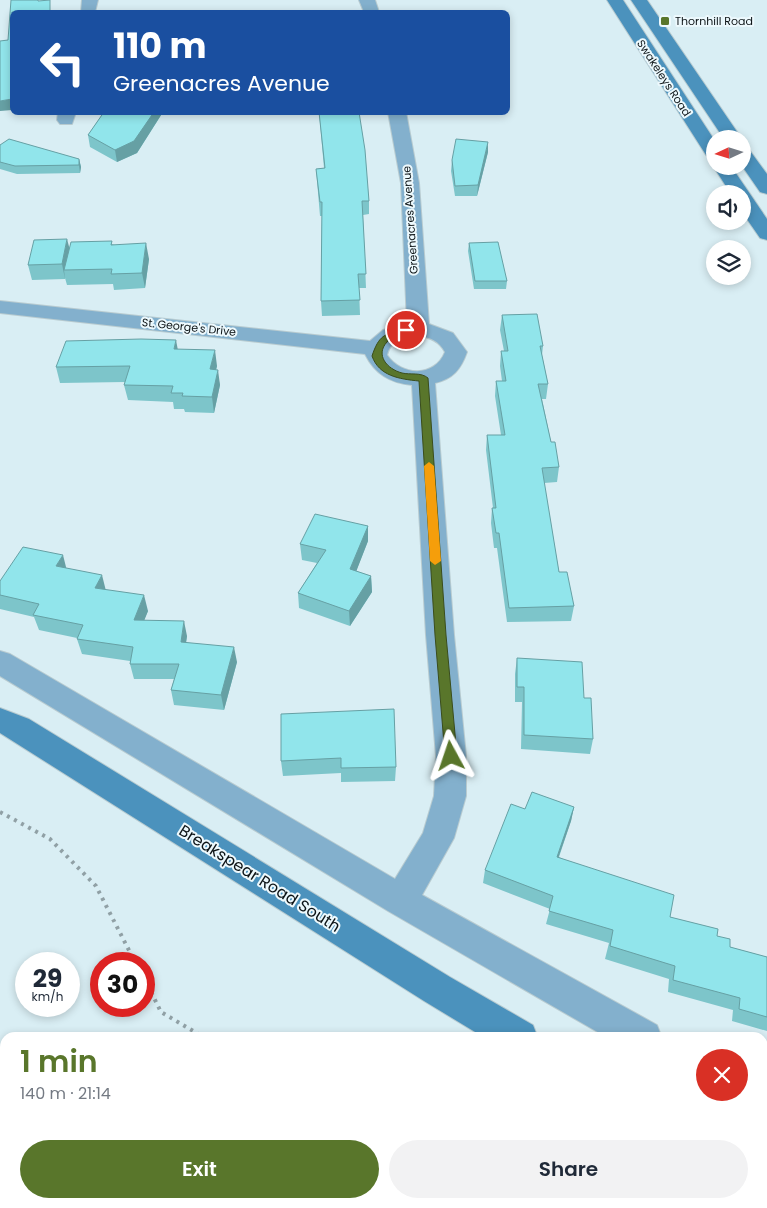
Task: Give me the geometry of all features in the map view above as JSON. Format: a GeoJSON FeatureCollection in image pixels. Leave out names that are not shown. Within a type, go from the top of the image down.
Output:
{"type":"FeatureCollection","features":[{"type":"Feature","properties":{"kind":"main road","name":"Swakeleys Road"},"geometry":{"type":"LineString","coordinates":[[615,0],[706,141]]}},
{"type":"Feature","properties":{"kind":"main road","name":"Swakeleys Road"},"geometry":{"type":"LineString","coordinates":[[639,0],[727,130]]}},
{"type":"Feature","properties":{"kind":"main road"},"geometry":{"type":"LineString","coordinates":[[652,59],[678,58]]}},
{"type":"Feature","properties":{"kind":"main road"},"geometry":{"type":"LineString","coordinates":[[751,165],[767,188]]}},
{"type":"Feature","properties":{"kind":"main road"},"geometry":{"type":"LineString","coordinates":[[751,209],[767,234]]}},
{"type":"Feature","properties":{"kind":"main road","name":"Breakspear Road South"},"geometry":{"type":"LineString","coordinates":[[0,720],[18,728],[437,989],[510,1032]]}},
{"type":"Feature","properties":{"kind":"street","name":"Greenacres Avenue"},"geometry":{"type":"LineString","coordinates":[[398,115],[410,183],[418,329]]}},
{"type":"Feature","properties":{"kind":"street","name":"St. George's Drive"},"geometry":{"type":"LineString","coordinates":[[0,307],[377,349]]}},
{"type":"Feature","properties":{"kind":"street"},"geometry":{"type":"LineString","coordinates":[[418,329],[439,334],[453,345],[456,352],[451,366],[444,372],[423,378],[401,376],[392,373],[379,362],[377,349],[387,336],[406,330],[418,329]]}},
{"type":"Feature","properties":{"kind":"street"},"geometry":{"type":"LineString","coordinates":[[400,900],[438,838],[450,796],[451,756],[440,635],[423,378]]}},
{"type":"Feature","properties":{"kind":"street"},"geometry":{"type":"LineString","coordinates":[[0,662],[400,900],[633,1032]]}},
{"type":"Feature","properties":{"kind":"path"},"geometry":{"type":"LineString","coordinates":[[0,812],[50,839],[96,886],[130,952]]}},
{"type":"Feature","properties":{"kind":"path"},"geometry":{"type":"LineString","coordinates":[[155,1000],[161,1012],[195,1032]]}},
{"type":"Feature","properties":{"kind":"building"},"geometry":{"type":"Polygon","coordinates":[[[11,0],[50,0],[50,10],[10,10],[11,0]]]}},
{"type":"Feature","properties":{"kind":"building"},"geometry":{"type":"Polygon","coordinates":[[[10,13],[10,99],[0,101],[0,41],[8,40],[10,13]]]}},
{"type":"Feature","properties":{"kind":"building"},"geometry":{"type":"Polygon","coordinates":[[[102,115],[152,115],[134,141],[115,150],[88,135],[102,115]]]}},
{"type":"Feature","properties":{"kind":"building"},"geometry":{"type":"Polygon","coordinates":[[[319,115],[359,115],[365,150],[369,201],[362,201],[366,274],[358,274],[360,300],[321,301],[322,202],[320,202],[316,169],[325,168],[319,115]]]}},
{"type":"Feature","properties":{"kind":"building"},"geometry":{"type":"Polygon","coordinates":[[[9,139],[79,159],[79,165],[15,166],[0,162],[0,145],[9,139]]]}},
{"type":"Feature","properties":{"kind":"building"},"geometry":{"type":"Polygon","coordinates":[[[456,139],[488,142],[478,185],[455,186],[452,160],[456,139]]]}},
{"type":"Feature","properties":{"kind":"building"},"geometry":{"type":"Polygon","coordinates":[[[67,239],[62,264],[28,265],[34,240],[67,239]]]}},
{"type":"Feature","properties":{"kind":"building"},"geometry":{"type":"Polygon","coordinates":[[[112,241],[111,245],[146,243],[142,273],[111,274],[112,269],[64,270],[71,242],[112,241]]]}},
{"type":"Feature","properties":{"kind":"building"},"geometry":{"type":"Polygon","coordinates":[[[498,242],[507,281],[475,281],[469,243],[498,242]]]}},
{"type":"Feature","properties":{"kind":"building"},"geometry":{"type":"Polygon","coordinates":[[[537,314],[543,346],[540,346],[548,384],[538,384],[551,442],[555,442],[559,467],[542,468],[559,572],[567,572],[574,606],[509,608],[499,533],[496,533],[492,508],[496,508],[487,435],[505,435],[496,381],[506,381],[501,351],[508,351],[502,315],[537,314]]]}},
{"type":"Feature","properties":{"kind":"building"},"geometry":{"type":"Polygon","coordinates":[[[176,340],[174,349],[215,350],[210,369],[218,370],[212,397],[182,396],[183,393],[171,393],[173,386],[124,385],[130,366],[56,367],[66,341],[176,340]]]}},
{"type":"Feature","properties":{"kind":"building"},"geometry":{"type":"Polygon","coordinates":[[[315,514],[368,526],[350,569],[371,576],[349,611],[298,593],[326,550],[300,544],[315,514]]]}},
{"type":"Feature","properties":{"kind":"building"},"geometry":{"type":"Polygon","coordinates":[[[23,547],[63,555],[56,566],[102,575],[95,588],[144,595],[134,620],[184,621],[181,642],[234,647],[221,695],[171,690],[179,664],[130,664],[133,647],[77,639],[83,625],[33,615],[39,604],[0,595],[0,581],[23,547]]]}},
{"type":"Feature","properties":{"kind":"building"},"geometry":{"type":"Polygon","coordinates":[[[517,658],[582,662],[584,698],[591,698],[593,739],[524,735],[524,687],[517,687],[517,658]]]}},
{"type":"Feature","properties":{"kind":"building"},"geometry":{"type":"Polygon","coordinates":[[[394,709],[396,767],[341,768],[341,758],[281,761],[281,714],[394,709]]]}},
{"type":"Feature","properties":{"kind":"building"},"geometry":{"type":"Polygon","coordinates":[[[532,792],[574,807],[557,857],[674,895],[670,917],[718,929],[717,936],[730,939],[730,947],[767,957],[767,1017],[739,1009],[740,998],[673,980],[675,966],[610,946],[613,930],[549,911],[553,896],[485,870],[511,804],[525,809],[532,792]]]}},
{"type":"Feature","properties":{"kind":"slow traffic"},"geometry":{"type":"LineString","coordinates":[[429,466],[435,561]]}},
{"type":"Feature","properties":{"kind":"place","name":"Thornhill Road"},"geometry":{"type":"Point","coordinates":[665,21]}},
{"type":"Feature","properties":{"kind":"route"},"geometry":{"type":"LineString","coordinates":[[406,330],[387,336],[377,349],[376,356],[384,368],[392,373],[412,378],[423,378],[440,635],[451,756]]}}]}
